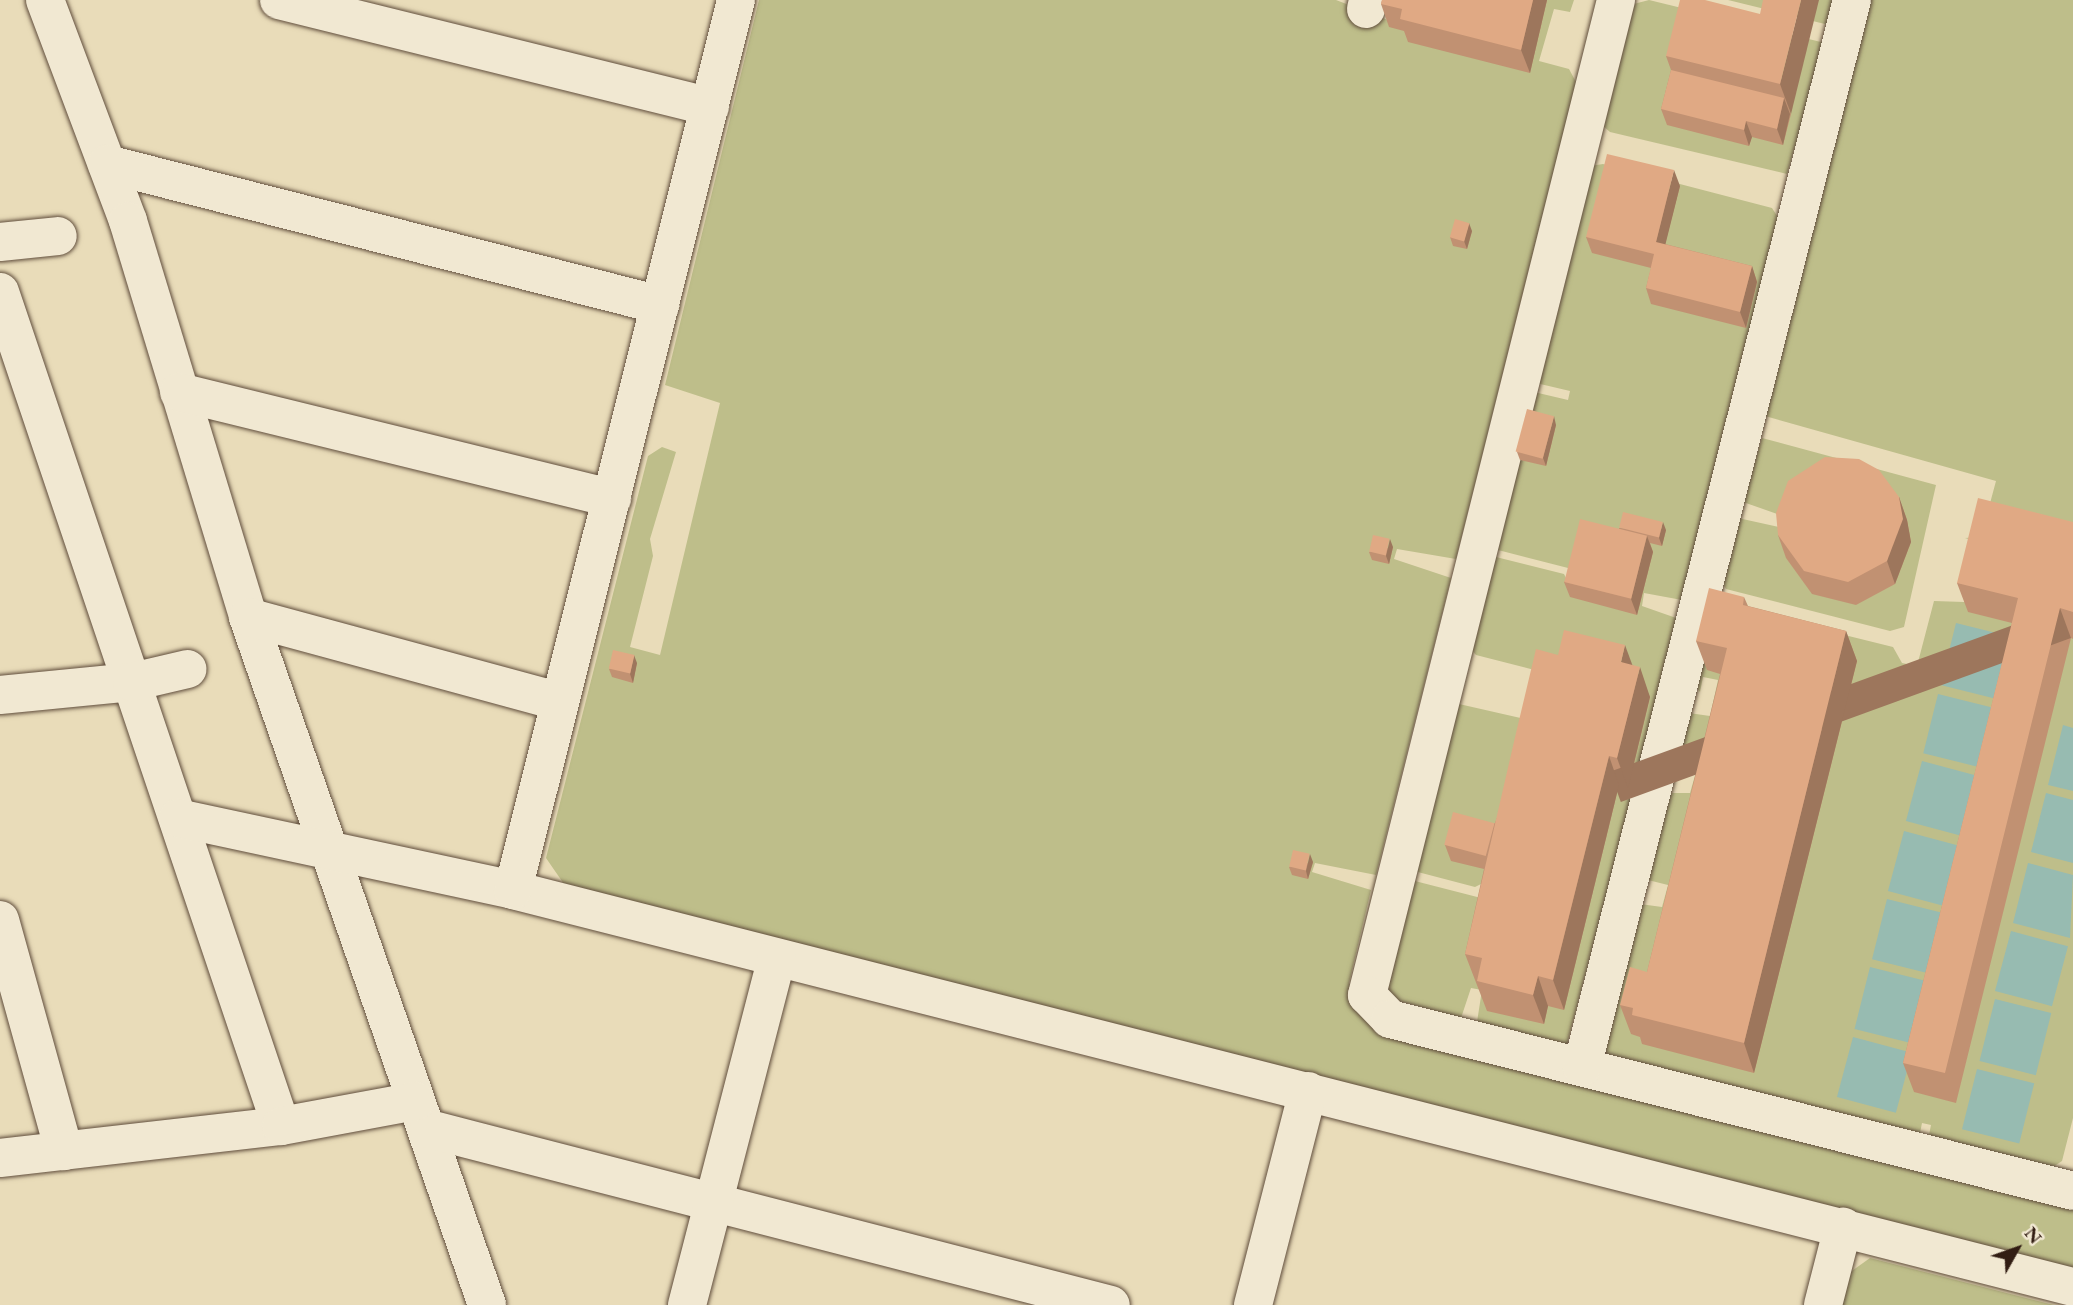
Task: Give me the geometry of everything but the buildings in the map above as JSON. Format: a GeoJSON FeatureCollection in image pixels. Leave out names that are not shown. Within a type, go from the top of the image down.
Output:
{"type":"FeatureCollection","features":[{"type":"Feature","properties":{"kind":"street"},"geometry":{"type":"LineString","coordinates":[[44,0],[107,164],[248,617],[334,852],[487,1305]]}},
{"type":"Feature","properties":{"kind":"street"},"geometry":{"type":"LineString","coordinates":[[279,0],[710,107]]}},
{"type":"Feature","properties":{"kind":"street"},"geometry":{"type":"LineString","coordinates":[[513,890],[736,0]]}},
{"type":"Feature","properties":{"kind":"street"},"geometry":{"type":"LineString","coordinates":[[1616,0],[1365,984],[1373,1006],[1390,1018],[2073,1189]]}},
{"type":"Feature","properties":{"kind":"street"},"geometry":{"type":"LineString","coordinates":[[1582,1067],[1852,0]]}},
{"type":"Feature","properties":{"kind":"street"},"geometry":{"type":"LineString","coordinates":[[107,164],[660,305]]}},
{"type":"Feature","properties":{"kind":"street"},"geometry":{"type":"LineString","coordinates":[[0,242],[58,236]]}},
{"type":"Feature","properties":{"kind":"street"},"geometry":{"type":"LineString","coordinates":[[0,292],[281,1126]]}},
{"type":"Feature","properties":{"kind":"street"},"geometry":{"type":"LineString","coordinates":[[179,392],[612,498]]}},
{"type":"Feature","properties":{"kind":"street"},"geometry":{"type":"LineString","coordinates":[[248,617],[560,702]]}},
{"type":"Feature","properties":{"kind":"street"},"geometry":{"type":"LineString","coordinates":[[0,695],[132,682],[188,669]]}},
{"type":"Feature","properties":{"kind":"street"},"geometry":{"type":"LineString","coordinates":[[178,818],[513,890],[2073,1287]]}},
{"type":"Feature","properties":{"kind":"street"},"geometry":{"type":"LineString","coordinates":[[0,920],[64,1151]]}},
{"type":"Feature","properties":{"kind":"street"},"geometry":{"type":"LineString","coordinates":[[687,1305],[777,958]]}},
{"type":"Feature","properties":{"kind":"street"},"geometry":{"type":"LineString","coordinates":[[1253,1305],[1308,1091]]}},
{"type":"Feature","properties":{"kind":"street"},"geometry":{"type":"LineString","coordinates":[[0,1158],[281,1126],[423,1115],[714,1200],[1111,1305]]}},
{"type":"Feature","properties":{"kind":"street"},"geometry":{"type":"LineString","coordinates":[[1823,1305],[1843,1227]]}},
{"type":"Feature","properties":{"kind":"green space"},"geometry":{"type":"Polygon","coordinates":[[[759,0],[1336,0],[1388,20],[1394,0],[1574,0],[1570,12],[1554,9],[1539,61],[1569,69],[1576,82],[1456,559],[1397,549],[1394,559],[1451,578],[1376,875],[1315,863],[1312,872],[1371,890],[1349,983],[1357,1011],[1377,1029],[2073,1207],[2073,1271],[566,887],[546,858],[648,456],[662,447],[676,452],[650,539],[653,556],[630,647],[660,655],[720,403],[665,385],[759,0]]]}},
{"type":"Feature","properties":{"kind":"green space"},"geometry":{"type":"Polygon","coordinates":[[[1649,0],[1825,43],[1787,174],[1610,132],[1602,125],[1630,5],[1649,0]]]}},
{"type":"Feature","properties":{"kind":"green space"},"geometry":{"type":"Polygon","coordinates":[[[1728,0],[1836,0],[1829,25],[1728,0]]]}},
{"type":"Feature","properties":{"kind":"green space"},"geometry":{"type":"Polygon","coordinates":[[[1869,0],[2073,0],[2073,1118],[2062,1161],[2050,1169],[1929,1135],[1931,1125],[1922,1123],[1920,1133],[1609,1056],[1604,1050],[1640,904],[1662,907],[1668,885],[1648,880],[1668,793],[1690,793],[1696,772],[1678,766],[1689,713],[1710,716],[1718,680],[1703,677],[1700,692],[1696,687],[1723,605],[1893,647],[1902,663],[1917,666],[1934,601],[1964,602],[1979,542],[1965,538],[1981,537],[1996,481],[1765,416],[1869,0]]]}},
{"type":"Feature","properties":{"kind":"green space"},"geometry":{"type":"Polygon","coordinates":[[[1603,164],[1772,208],[1779,219],[1682,600],[1644,593],[1642,606],[1679,619],[1567,1044],[1477,1022],[1482,990],[1471,988],[1461,1018],[1385,997],[1411,880],[1485,899],[1483,883],[1475,887],[1414,871],[1459,704],[1534,721],[1546,673],[1476,655],[1469,647],[1496,557],[1564,574],[1568,582],[1572,569],[1498,550],[1534,392],[1568,400],[1570,391],[1536,383],[1590,166],[1603,164]]]}},
{"type":"Feature","properties":{"kind":"green space"},"geometry":{"type":"Polygon","coordinates":[[[1762,438],[1936,485],[1904,627],[1890,631],[1726,589],[1722,582],[1738,518],[1783,528],[1786,517],[1743,502],[1762,438]]]}},
{"type":"Feature","properties":{"kind":"green space"},"geometry":{"type":"Polygon","coordinates":[[[1870,1258],[2054,1305],[1841,1305],[1849,1273],[1870,1258]]]}},
{"type":"Feature","properties":{"kind":"water"},"geometry":{"type":"Polygon","coordinates":[[[1956,623],[2016,638],[2001,700],[1941,685],[1956,623]]]}},
{"type":"Feature","properties":{"kind":"water"},"geometry":{"type":"Polygon","coordinates":[[[1938,694],[1998,709],[1983,768],[1923,753],[1938,694]]]}},
{"type":"Feature","properties":{"kind":"water"},"geometry":{"type":"Polygon","coordinates":[[[2063,725],[2073,728],[2073,791],[2048,785],[2063,725]]]}},
{"type":"Feature","properties":{"kind":"water"},"geometry":{"type":"Polygon","coordinates":[[[1922,761],[1981,777],[1965,837],[1906,821],[1922,761]]]}},
{"type":"Feature","properties":{"kind":"water"},"geometry":{"type":"Polygon","coordinates":[[[2046,793],[2073,800],[2073,863],[2031,852],[2046,793]]]}},
{"type":"Feature","properties":{"kind":"water"},"geometry":{"type":"Polygon","coordinates":[[[1904,831],[1964,847],[1948,907],[1888,891],[1904,831]]]}},
{"type":"Feature","properties":{"kind":"water"},"geometry":{"type":"Polygon","coordinates":[[[2028,863],[2073,875],[2070,938],[2013,923],[2028,863]]]}},
{"type":"Feature","properties":{"kind":"water"},"geometry":{"type":"Polygon","coordinates":[[[1887,899],[1946,914],[1931,974],[1872,959],[1887,899]]]}},
{"type":"Feature","properties":{"kind":"water"},"geometry":{"type":"Polygon","coordinates":[[[2011,931],[2068,946],[2052,1006],[1995,991],[2011,931]]]}},
{"type":"Feature","properties":{"kind":"water"},"geometry":{"type":"Polygon","coordinates":[[[1870,967],[1929,982],[1914,1044],[1855,1029],[1870,967]]]}},
{"type":"Feature","properties":{"kind":"water"},"geometry":{"type":"Polygon","coordinates":[[[1995,999],[2051,1013],[2036,1075],[1980,1061],[1995,999]]]}},
{"type":"Feature","properties":{"kind":"water"},"geometry":{"type":"Polygon","coordinates":[[[1853,1037],[1912,1053],[1896,1113],[1837,1097],[1853,1037]]]}},
{"type":"Feature","properties":{"kind":"water"},"geometry":{"type":"Polygon","coordinates":[[[1977,1069],[2034,1083],[2019,1143],[1962,1129],[1977,1069]]]}}]}
